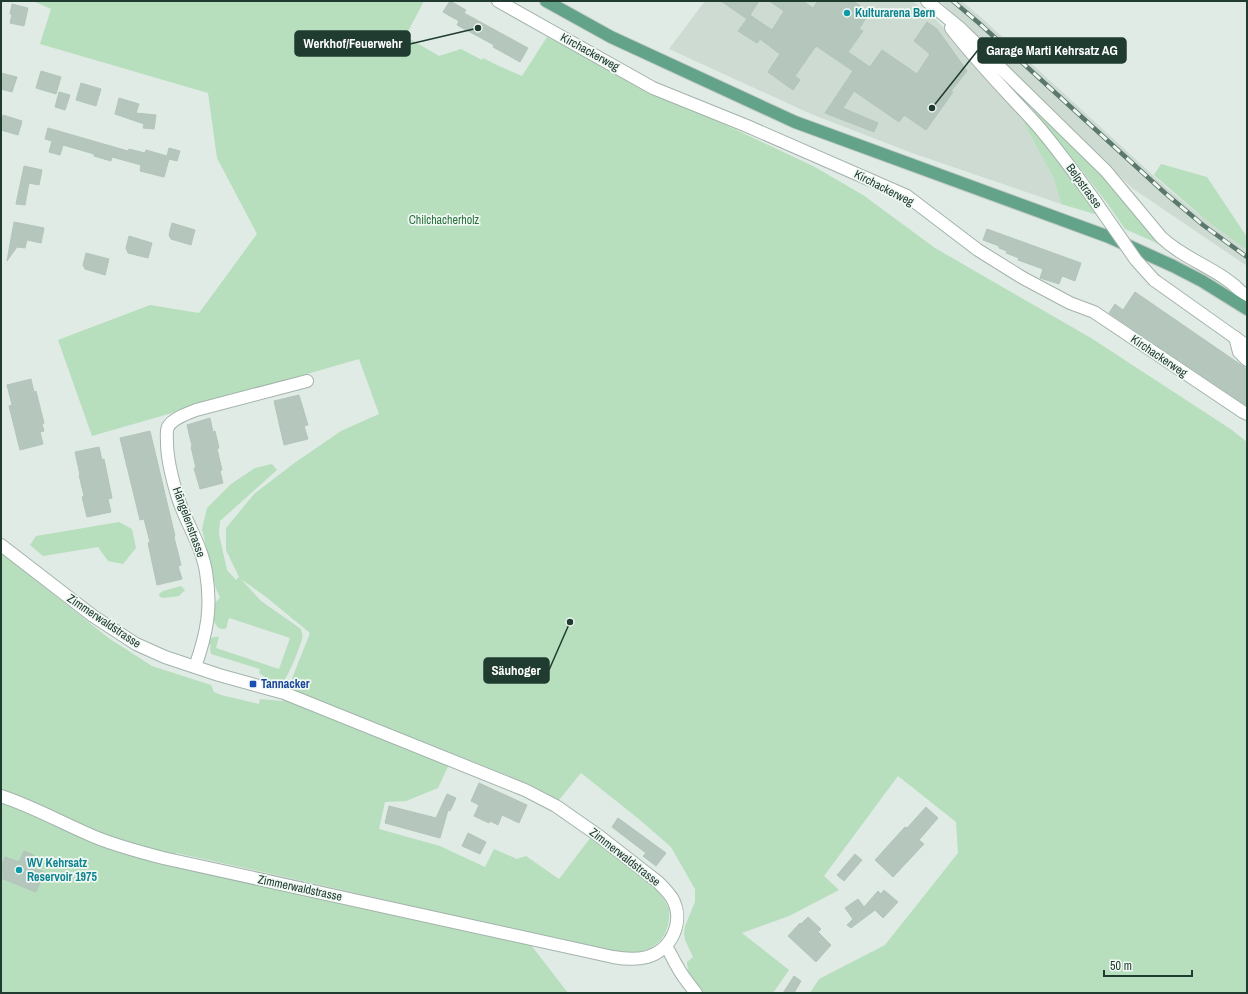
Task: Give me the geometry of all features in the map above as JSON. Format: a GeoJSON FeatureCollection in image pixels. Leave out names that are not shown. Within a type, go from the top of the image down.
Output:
{"type":"FeatureCollection","features":[{"type":"Feature","properties":{"kind":"main road"},"geometry":{"type":"LineString","coordinates":[[546,1],[611,37],[795,122],[1077,224],[1116,240],[1202,281],[1247,309]]}},
{"type":"Feature","properties":{"kind":"street","name":"Kirchackerweg"},"geometry":{"type":"LineString","coordinates":[[498,1],[653,88],[760,132],[906,196],[978,250],[1023,278],[1070,303],[1094,312],[1247,414]]}},
{"type":"Feature","properties":{"kind":"street","name":"Belpstrasse"},"geometry":{"type":"LineString","coordinates":[[932,5],[973,55],[1037,125],[1070,166],[1136,260],[1154,280],[1247,346]]}},
{"type":"Feature","properties":{"kind":"street","name":"Belpstrasse"},"geometry":{"type":"LineString","coordinates":[[932,5],[980,47],[1106,171],[1170,245],[1225,278],[1247,298]]}},
{"type":"Feature","properties":{"kind":"street"},"geometry":{"type":"LineString","coordinates":[[1235,338],[1239,352],[1247,360]]}},
{"type":"Feature","properties":{"kind":"street","name":"Hängelenstrasse"},"geometry":{"type":"LineString","coordinates":[[196,667],[208,622],[206,570],[195,537],[178,499],[167,453],[168,426],[178,418],[196,410],[307,381]]}},
{"type":"Feature","properties":{"kind":"street","name":"Zimmerwaldstrasse"},"geometry":{"type":"LineString","coordinates":[[1,545],[93,616],[136,644],[165,658],[284,693],[535,794],[556,806],[658,882],[666,890],[676,906],[677,924],[672,939],[666,947],[654,955],[646,958],[633,959],[613,957],[163,858],[95,837],[21,803],[3,797]]}},
{"type":"Feature","properties":{"kind":"street"},"geometry":{"type":"LineString","coordinates":[[666,947],[678,968],[696,993]]}},
{"type":"Feature","properties":{"kind":"shaded area"},"geometry":{"type":"Polygon","coordinates":[[[705,1],[912,1],[932,16],[960,44],[1020,116],[1054,179],[1061,204],[912,153],[811,114],[669,49],[705,1]]]}},
{"type":"Feature","properties":{"kind":"shaded area"},"geometry":{"type":"Polygon","coordinates":[[[940,1],[962,1],[1168,189],[1207,221],[1247,250],[1247,266],[1132,188],[940,1]]]}},
{"type":"Feature","properties":{"kind":"green space","name":"Chilchacherholz"},"geometry":{"type":"Polygon","coordinates":[[[33,1],[424,1],[404,39],[412,40],[439,56],[461,49],[482,60],[483,58],[522,76],[547,37],[621,75],[813,166],[863,195],[935,248],[1091,338],[1232,430],[1247,442],[1247,993],[810,993],[819,979],[885,945],[958,853],[956,822],[898,776],[824,876],[839,890],[789,916],[742,933],[789,970],[773,993],[704,993],[688,971],[687,962],[693,957],[685,940],[684,934],[685,926],[695,902],[695,889],[671,847],[581,773],[559,800],[531,785],[454,754],[438,788],[406,801],[385,802],[379,829],[440,846],[485,867],[494,849],[517,859],[526,856],[559,879],[591,837],[648,881],[665,901],[669,910],[669,920],[666,931],[658,943],[650,948],[635,953],[610,951],[176,853],[174,867],[313,895],[531,945],[568,993],[1,993],[1,553],[110,639],[152,666],[211,685],[214,692],[221,695],[259,704],[260,699],[283,701],[310,633],[266,597],[241,579],[261,601],[301,629],[302,638],[296,657],[290,671],[280,686],[259,673],[260,669],[211,654],[211,645],[207,644],[212,638],[219,637],[216,648],[279,669],[290,638],[229,618],[226,628],[224,629],[219,628],[215,623],[213,618],[213,606],[220,597],[216,589],[202,529],[207,508],[231,484],[255,468],[272,464],[277,470],[220,521],[219,534],[227,570],[236,580],[239,577],[226,550],[226,528],[254,494],[293,464],[341,431],[379,414],[359,359],[92,436],[58,340],[150,305],[199,313],[257,234],[217,158],[208,93],[40,44],[51,9],[33,1]]]}},
{"type":"Feature","properties":{"kind":"green space"},"geometry":{"type":"Polygon","coordinates":[[[1034,107],[1064,135],[1135,210],[1161,245],[1125,229],[1072,158],[1033,112],[1034,107]]]}},
{"type":"Feature","properties":{"kind":"green space"},"geometry":{"type":"Polygon","coordinates":[[[1020,116],[1061,164],[1098,215],[1061,204],[1054,179],[1020,116]]]}},
{"type":"Feature","properties":{"kind":"green space"},"geometry":{"type":"Polygon","coordinates":[[[1161,164],[1207,177],[1247,237],[1247,250],[1207,221],[1154,175],[1161,164]]]}},
{"type":"Feature","properties":{"kind":"green space"},"geometry":{"type":"Polygon","coordinates":[[[119,522],[132,529],[136,548],[123,564],[108,561],[98,547],[43,556],[30,545],[36,536],[119,522]]]}},
{"type":"Feature","properties":{"kind":"green space"},"geometry":{"type":"Polygon","coordinates":[[[181,586],[185,590],[179,596],[164,598],[160,597],[159,594],[163,591],[181,586]]]}},
{"type":"Feature","properties":{"kind":"building"},"geometry":{"type":"Polygon","coordinates":[[[450,1],[466,10],[464,13],[528,48],[520,62],[493,47],[494,45],[457,25],[459,21],[443,12],[450,1]]]}},
{"type":"Feature","properties":{"kind":"building"},"geometry":{"type":"Polygon","coordinates":[[[721,1],[759,1],[750,15],[772,30],[784,11],[769,1],[803,1],[813,8],[818,1],[853,1],[870,12],[859,29],[863,31],[848,52],[870,67],[882,50],[917,74],[930,54],[914,41],[927,22],[937,29],[967,71],[951,91],[953,92],[926,130],[904,115],[899,122],[854,91],[843,108],[878,123],[874,132],[825,113],[853,71],[816,46],[795,76],[800,80],[793,90],[768,72],[780,54],[760,39],[757,43],[738,31],[747,19],[721,1]]]}},
{"type":"Feature","properties":{"kind":"building"},"geometry":{"type":"Polygon","coordinates":[[[12,4],[28,8],[24,26],[10,23],[12,4]]]}},
{"type":"Feature","properties":{"kind":"building"},"geometry":{"type":"Polygon","coordinates":[[[41,71],[61,77],[56,94],[36,88],[41,71]]]}},
{"type":"Feature","properties":{"kind":"building"},"geometry":{"type":"Polygon","coordinates":[[[1,73],[17,77],[12,92],[1,89],[1,73]]]}},
{"type":"Feature","properties":{"kind":"building"},"geometry":{"type":"Polygon","coordinates":[[[81,83],[101,89],[96,106],[76,100],[81,83]]]}},
{"type":"Feature","properties":{"kind":"building"},"geometry":{"type":"Polygon","coordinates":[[[59,92],[70,95],[65,110],[55,107],[59,92]]]}},
{"type":"Feature","properties":{"kind":"building"},"geometry":{"type":"Polygon","coordinates":[[[119,98],[139,104],[136,113],[156,115],[154,129],[143,128],[144,124],[115,114],[119,98]]]}},
{"type":"Feature","properties":{"kind":"building"},"geometry":{"type":"Polygon","coordinates":[[[3,115],[22,121],[18,135],[1,130],[1,116],[3,117],[3,115]]]}},
{"type":"Feature","properties":{"kind":"building"},"geometry":{"type":"Polygon","coordinates":[[[48,128],[128,151],[129,149],[145,153],[146,150],[167,156],[169,148],[180,151],[177,161],[169,159],[164,177],[140,171],[141,165],[112,157],[111,161],[94,156],[94,154],[63,145],[60,155],[49,152],[52,141],[45,139],[48,128]]]}},
{"type":"Feature","properties":{"kind":"building"},"geometry":{"type":"Polygon","coordinates":[[[24,166],[42,170],[39,185],[29,183],[25,205],[16,204],[24,166]]]}},
{"type":"Feature","properties":{"kind":"building"},"geometry":{"type":"Polygon","coordinates":[[[14,222],[44,228],[41,243],[27,240],[25,248],[17,247],[7,261],[14,222]]]}},
{"type":"Feature","properties":{"kind":"building"},"geometry":{"type":"Polygon","coordinates":[[[172,223],[195,230],[191,245],[171,239],[169,235],[172,223]]]}},
{"type":"Feature","properties":{"kind":"building"},"geometry":{"type":"Polygon","coordinates":[[[987,229],[1081,263],[1075,281],[1062,276],[1059,284],[1040,278],[1043,269],[1018,260],[1019,258],[1006,253],[1007,251],[999,248],[999,246],[983,240],[987,229]]]}},
{"type":"Feature","properties":{"kind":"building"},"geometry":{"type":"Polygon","coordinates":[[[129,236],[152,243],[148,258],[128,253],[126,248],[129,236]]]}},
{"type":"Feature","properties":{"kind":"building"},"geometry":{"type":"Polygon","coordinates":[[[86,253],[109,259],[105,275],[85,269],[83,265],[86,253]]]}},
{"type":"Feature","properties":{"kind":"building"},"geometry":{"type":"Polygon","coordinates":[[[1135,292],[1247,369],[1247,406],[1109,313],[1115,304],[1123,310],[1135,292]]]}},
{"type":"Feature","properties":{"kind":"building"},"geometry":{"type":"Polygon","coordinates":[[[31,379],[34,392],[36,391],[44,423],[42,424],[44,431],[40,432],[43,444],[20,450],[9,406],[12,405],[7,385],[31,379]]]}},
{"type":"Feature","properties":{"kind":"building"},"geometry":{"type":"Polygon","coordinates":[[[299,395],[308,425],[304,426],[308,439],[284,445],[274,401],[299,395]]]}},
{"type":"Feature","properties":{"kind":"building"},"geometry":{"type":"Polygon","coordinates":[[[210,418],[219,448],[217,449],[222,470],[220,471],[223,483],[200,489],[194,468],[196,468],[187,425],[210,418]]]}},
{"type":"Feature","properties":{"kind":"building"},"geometry":{"type":"Polygon","coordinates":[[[150,431],[175,536],[181,565],[178,566],[182,579],[157,585],[148,543],[150,542],[144,519],[140,520],[120,438],[150,431]]]}},
{"type":"Feature","properties":{"kind":"building"},"geometry":{"type":"Polygon","coordinates":[[[99,447],[102,460],[104,459],[112,498],[108,499],[111,512],[87,517],[82,497],[84,496],[75,452],[99,447]]]}},
{"type":"Feature","properties":{"kind":"building"},"geometry":{"type":"Polygon","coordinates":[[[479,783],[527,805],[519,823],[502,815],[498,825],[490,821],[489,823],[474,816],[479,805],[471,801],[479,783]]]}},
{"type":"Feature","properties":{"kind":"building"},"geometry":{"type":"Polygon","coordinates":[[[447,794],[456,798],[450,811],[448,810],[440,838],[385,823],[389,806],[436,818],[447,794]]]}},
{"type":"Feature","properties":{"kind":"building"},"geometry":{"type":"Polygon","coordinates":[[[926,807],[938,818],[919,840],[924,844],[893,877],[875,860],[905,827],[907,828],[926,807]]]}},
{"type":"Feature","properties":{"kind":"building"},"geometry":{"type":"Polygon","coordinates":[[[618,818],[666,853],[656,866],[643,856],[646,853],[612,827],[618,818]]]}},
{"type":"Feature","properties":{"kind":"building"},"geometry":{"type":"Polygon","coordinates":[[[468,833],[486,842],[480,854],[462,846],[468,833]]]}},
{"type":"Feature","properties":{"kind":"building","name":"WV Kehrsatz Reservoir 1975"},"geometry":{"type":"Polygon","coordinates":[[[24,851],[34,855],[30,867],[44,872],[36,892],[1,878],[1,867],[5,857],[19,862],[24,851]]]}},
{"type":"Feature","properties":{"kind":"building"},"geometry":{"type":"Polygon","coordinates":[[[855,854],[862,860],[844,881],[837,875],[855,854]]]}},
{"type":"Feature","properties":{"kind":"building"},"geometry":{"type":"Polygon","coordinates":[[[884,890],[898,902],[883,918],[875,910],[851,928],[847,925],[853,919],[845,908],[858,899],[864,907],[878,891],[881,894],[884,890]]]}},
{"type":"Feature","properties":{"kind":"building"},"geometry":{"type":"Polygon","coordinates":[[[808,917],[821,929],[818,932],[831,945],[816,962],[788,936],[808,917]]]}},
{"type":"Feature","properties":{"kind":"building"},"geometry":{"type":"Polygon","coordinates":[[[794,976],[801,981],[794,993],[783,993],[794,976]]]}},
{"type":"Feature","properties":{"kind":"railway"},"geometry":{"type":"LineString","coordinates":[[953,1],[1165,193],[1203,225],[1247,257]]}},
{"type":"Feature","properties":{"kind":"place","name":"Kulturarena Bern"},"geometry":{"type":"Point","coordinates":[847,13]}},
{"type":"Feature","properties":{"kind":"place","name":"Werkhof/Feuerwehr"},"geometry":{"type":"Point","coordinates":[478,28]}},
{"type":"Feature","properties":{"kind":"place","name":"Garage Marti Kehrsatz AG"},"geometry":{"type":"Point","coordinates":[932,108]}},
{"type":"Feature","properties":{"kind":"place","name":"Säuhoger"},"geometry":{"type":"Point","coordinates":[570,622]}},
{"type":"Feature","properties":{"kind":"place","name":"Tannacker"},"geometry":{"type":"Point","coordinates":[253,684]}},
{"type":"Feature","properties":{"kind":"place","name":"WV Kehrsatz Reservoir 1975"},"geometry":{"type":"Point","coordinates":[19,870]}}]}
